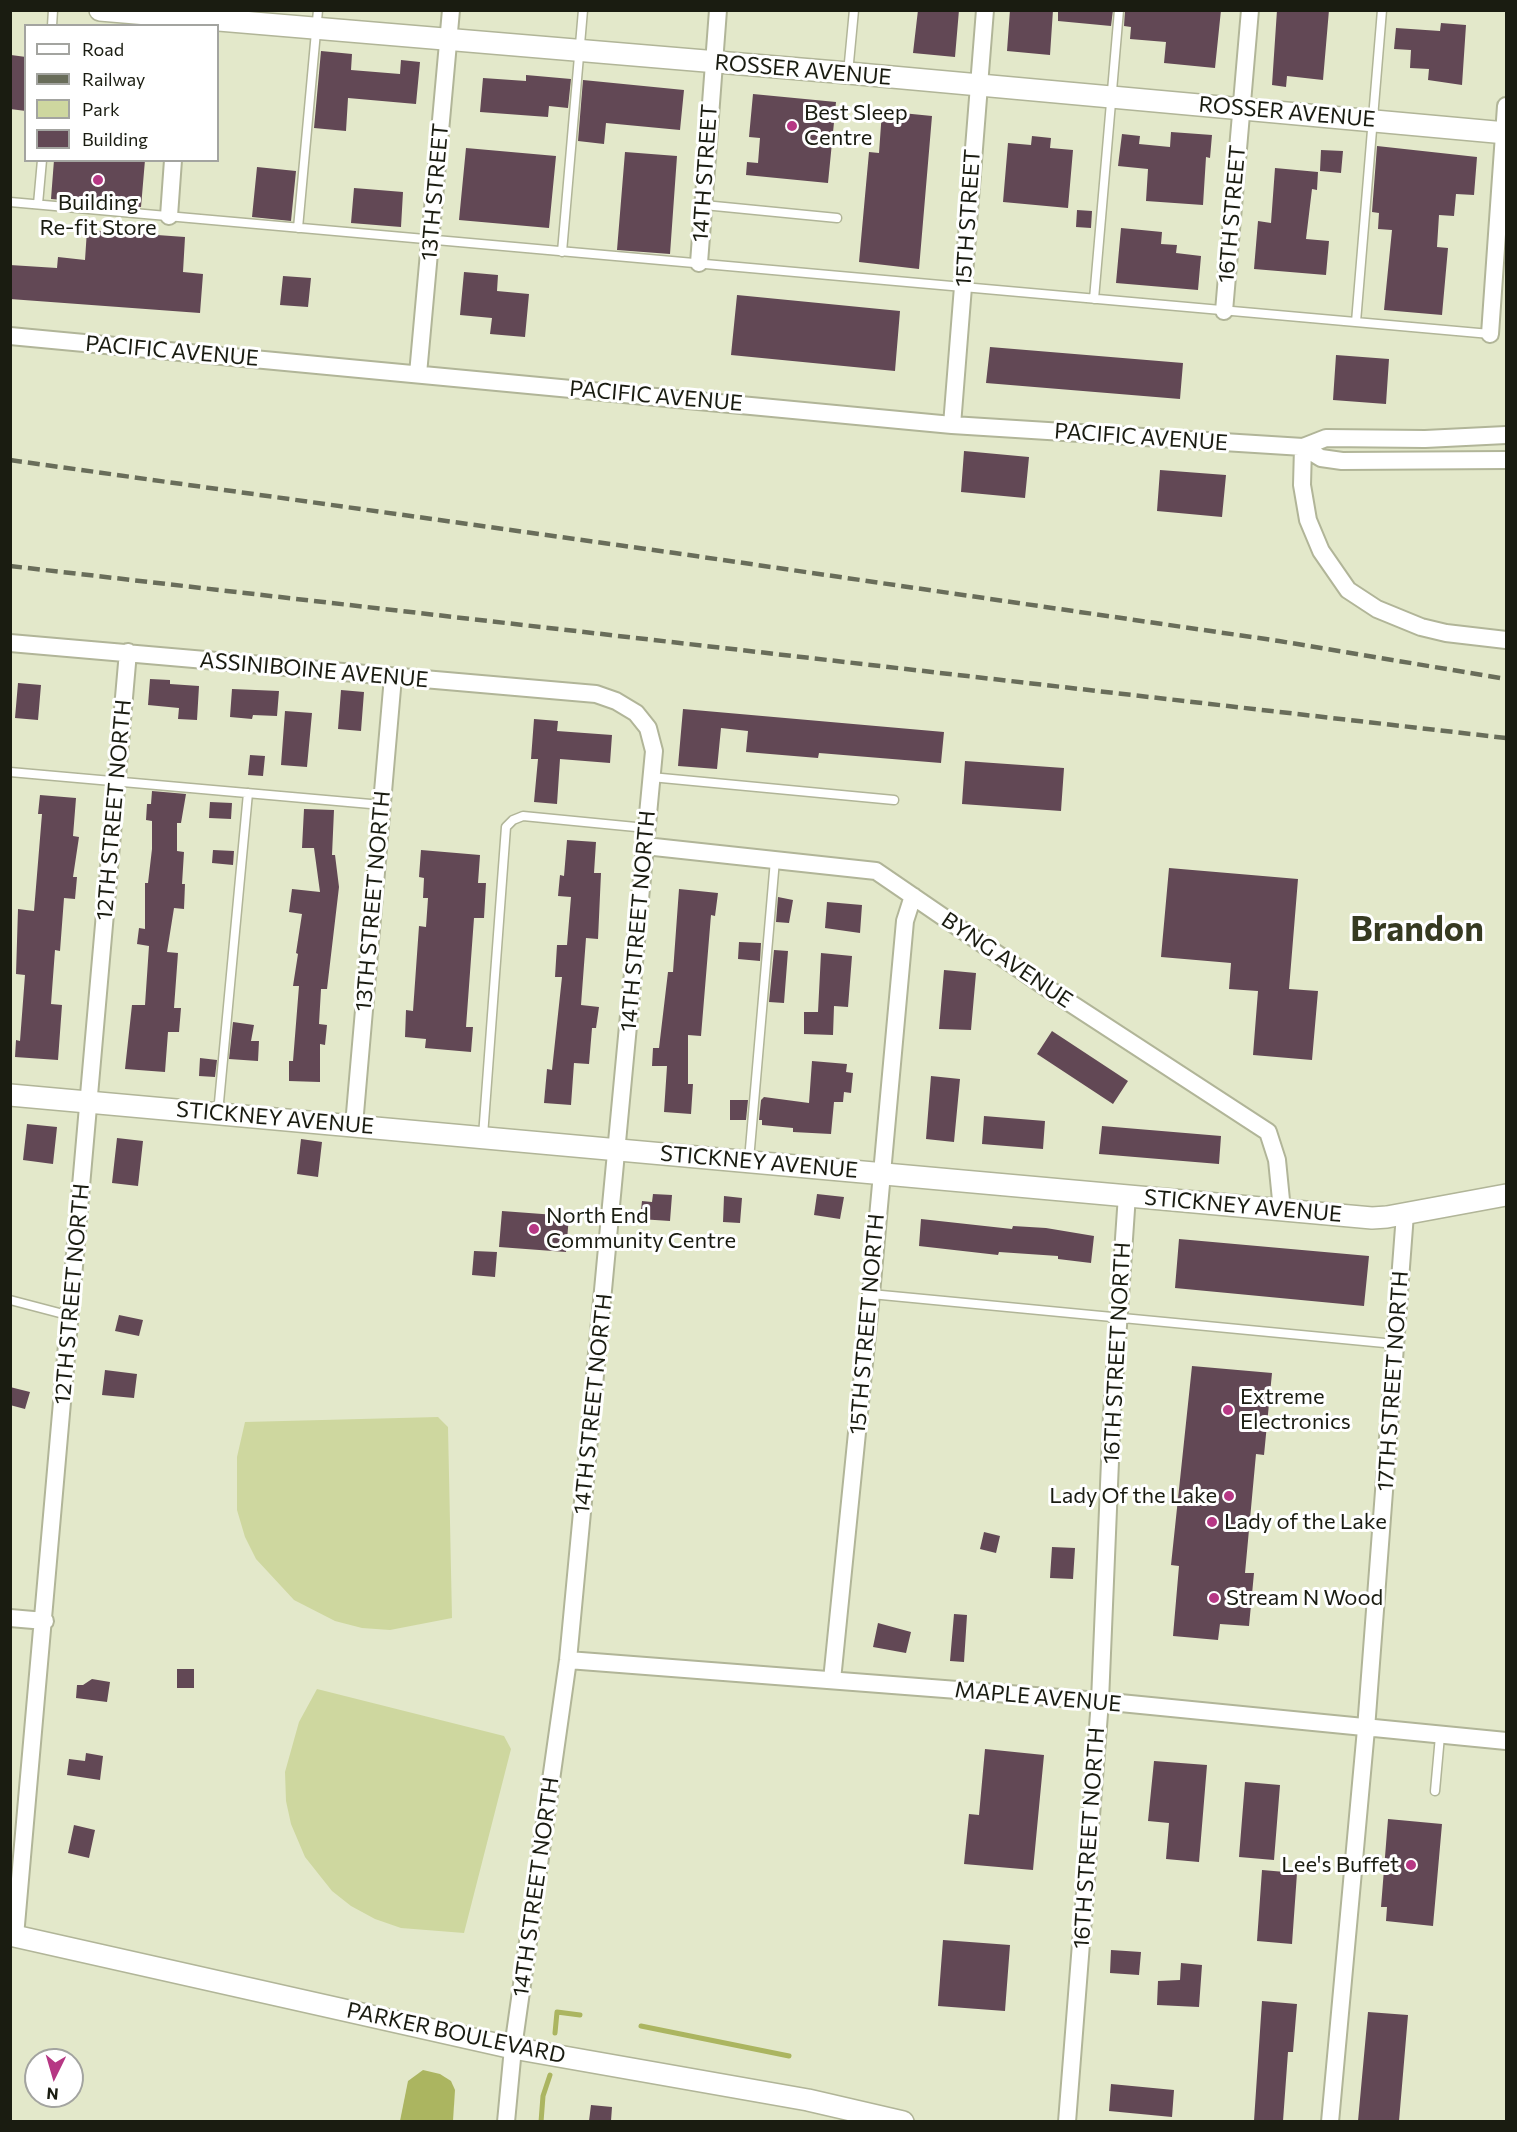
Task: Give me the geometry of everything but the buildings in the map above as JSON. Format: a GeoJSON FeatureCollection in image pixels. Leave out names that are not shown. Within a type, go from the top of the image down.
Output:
{"type":"FeatureCollection","features":[{"type":"Feature","properties":{"kind":"street","name":"ROSSER AVENUE"},"geometry":{"type":"LineString","coordinates":[[99,10],[185,18],[317,20],[448,40],[848,73],[1505,133]]}},
{"type":"Feature","properties":{"kind":"street","name":"13TH STREET"},"geometry":{"type":"LineString","coordinates":[[418,374],[451,10]]}},
{"type":"Feature","properties":{"kind":"street","name":"14TH STREET"},"geometry":{"type":"LineString","coordinates":[[699,263],[712,62],[718,10]]}},
{"type":"Feature","properties":{"kind":"street","name":"15TH STREET"},"geometry":{"type":"LineString","coordinates":[[952,425],[985,10]]}},
{"type":"Feature","properties":{"kind":"street","name":"16TH STREET"},"geometry":{"type":"LineString","coordinates":[[1224,311],[1250,10]]}},
{"type":"Feature","properties":{"kind":"street"},"geometry":{"type":"LineString","coordinates":[[1490,334],[1506,106]]}},
{"type":"Feature","properties":{"kind":"street"},"geometry":{"type":"LineString","coordinates":[[169,216],[173,162]]}},
{"type":"Feature","properties":{"kind":"street","name":"PACIFIC AVENUE"},"geometry":{"type":"LineString","coordinates":[[10,336],[952,425],[1303,447],[1326,438],[1425,439],[1506,435]]}},
{"type":"Feature","properties":{"kind":"street"},"geometry":{"type":"LineString","coordinates":[[1303,447],[1302,484],[1308,520],[1321,551],[1348,590],[1377,609],[1413,625],[1446,633],[1506,640]]}},
{"type":"Feature","properties":{"kind":"street","name":"PACIFIC AVENUE"},"geometry":{"type":"LineString","coordinates":[[1303,447],[1321,458],[1342,461],[1506,460]]}},
{"type":"Feature","properties":{"kind":"street","name":"ASSINIBOINE AVENUE"},"geometry":{"type":"LineString","coordinates":[[10,643],[596,694],[616,701]]}},
{"type":"Feature","properties":{"kind":"street","name":"12TH STREET NORTH"},"geometry":{"type":"LineString","coordinates":[[13,1935],[45,1621],[128,652]]}},
{"type":"Feature","properties":{"kind":"street","name":"13TH STREET NORTH"},"geometry":{"type":"LineString","coordinates":[[354,1125],[393,677]]}},
{"type":"Feature","properties":{"kind":"street","name":"14TH STREET NORTH"},"geometry":{"type":"LineString","coordinates":[[506,2121],[513,2048],[568,1660],[654,751],[648,728],[636,713],[616,701]]}},
{"type":"Feature","properties":{"kind":"street","name":"BYNG AVENUE"},"geometry":{"type":"LineString","coordinates":[[645,846],[876,871],[1044,986],[1268,1132],[1277,1160],[1282,1210]]}},
{"type":"Feature","properties":{"kind":"street","name":"15TH STREET NORTH"},"geometry":{"type":"LineString","coordinates":[[832,1680],[871,1294],[905,921],[913,896]]}},
{"type":"Feature","properties":{"kind":"street","name":"STICKNEY AVENUE"},"geometry":{"type":"LineString","coordinates":[[10,1095],[1372,1218],[1506,1195]]}},
{"type":"Feature","properties":{"kind":"street","name":"16TH STREET NORTH"},"geometry":{"type":"LineString","coordinates":[[1067,2121],[1100,1701],[1127,1195]]}},
{"type":"Feature","properties":{"kind":"street","name":"17TH STREET NORTH"},"geometry":{"type":"LineString","coordinates":[[1330,2121],[1366,1729],[1405,1214]]}},
{"type":"Feature","properties":{"kind":"street"},"geometry":{"type":"LineString","coordinates":[[10,1618],[45,1621]]}},
{"type":"Feature","properties":{"kind":"street","name":"MAPLE AVENUE"},"geometry":{"type":"LineString","coordinates":[[568,1660],[1100,1701],[1506,1742]]}},
{"type":"Feature","properties":{"kind":"street","name":"PARKER BOULEVARD"},"geometry":{"type":"LineString","coordinates":[[13,1935],[513,2048],[808,2100],[903,2121]]}},
{"type":"Feature","properties":{"kind":"lane"},"geometry":{"type":"LineString","coordinates":[[562,252],[583,10]]}},
{"type":"Feature","properties":{"kind":"lane"},"geometry":{"type":"LineString","coordinates":[[848,73],[854,10]]}},
{"type":"Feature","properties":{"kind":"lane"},"geometry":{"type":"LineString","coordinates":[[1094,299],[1119,10]]}},
{"type":"Feature","properties":{"kind":"lane"},"geometry":{"type":"LineString","coordinates":[[1356,322],[1382,10]]}},
{"type":"Feature","properties":{"kind":"lane"},"geometry":{"type":"LineString","coordinates":[[298,228],[317,20]]}},
{"type":"Feature","properties":{"kind":"lane"},"geometry":{"type":"LineString","coordinates":[[38,204],[42,162]]}},
{"type":"Feature","properties":{"kind":"lane"},"geometry":{"type":"LineString","coordinates":[[10,202],[1490,334]]}},
{"type":"Feature","properties":{"kind":"lane"},"geometry":{"type":"LineString","coordinates":[[704,205],[837,218]]}},
{"type":"Feature","properties":{"kind":"lane"},"geometry":{"type":"LineString","coordinates":[[10,772],[382,805]]}},
{"type":"Feature","properties":{"kind":"lane"},"geometry":{"type":"LineString","coordinates":[[651,777],[894,801]]}},
{"type":"Feature","properties":{"kind":"lane"},"geometry":{"type":"LineString","coordinates":[[218,1113],[248,793]]}},
{"type":"Feature","properties":{"kind":"lane"},"geometry":{"type":"LineString","coordinates":[[483,1136],[506,827],[513,820],[524,816],[646,828]]}},
{"type":"Feature","properties":{"kind":"lane"},"geometry":{"type":"LineString","coordinates":[[749,1160],[775,860]]}},
{"type":"Feature","properties":{"kind":"lane"},"geometry":{"type":"LineString","coordinates":[[871,1294],[1395,1344]]}},
{"type":"Feature","properties":{"kind":"lane"},"geometry":{"type":"LineString","coordinates":[[10,1300],[71,1316]]}},
{"type":"Feature","properties":{"kind":"lane"},"geometry":{"type":"LineString","coordinates":[[1435,1791],[1440,1736]]}},
{"type":"Feature","properties":{"kind":"green space"},"geometry":{"type":"Polygon","coordinates":[[[438,1417],[448,1427],[452,1618],[390,1630],[362,1628],[335,1621],[294,1600],[256,1559],[245,1537],[237,1510],[237,1457],[245,1422],[438,1417]]]}},
{"type":"Feature","properties":{"kind":"green space"},"geometry":{"type":"Polygon","coordinates":[[[317,1689],[504,1736],[511,1749],[464,1933],[401,1928],[375,1919],[351,1906],[332,1891],[305,1857],[291,1824],[286,1801],[285,1772],[299,1722],[317,1689]]]}},
{"type":"Feature","properties":{"kind":"shaded area"},"geometry":{"type":"Polygon","coordinates":[[[423,2070],[440,2074],[451,2081],[455,2090],[453,2121],[400,2121],[408,2081],[423,2070]]]}},
{"type":"Feature","properties":{"kind":"waterway"},"geometry":{"type":"LineString","coordinates":[[555,2033],[557,2012],[580,2015]]}},
{"type":"Feature","properties":{"kind":"waterway"},"geometry":{"type":"LineString","coordinates":[[641,2026],[789,2056]]}},
{"type":"Feature","properties":{"kind":"waterway"},"geometry":{"type":"LineString","coordinates":[[541,2122],[543,2096],[550,2075]]}},
{"type":"Feature","properties":{"kind":"railway"},"geometry":{"type":"LineString","coordinates":[[10,460],[675,553],[1279,641],[1506,679]]}},
{"type":"Feature","properties":{"kind":"railway"},"geometry":{"type":"LineString","coordinates":[[10,566],[1506,738]]}},
{"type":"Feature","properties":{"kind":"place","name":"Best Sleep Centre"},"geometry":{"type":"Point","coordinates":[792,126]}},
{"type":"Feature","properties":{"kind":"place","name":"Building Re-fit Store"},"geometry":{"type":"Point","coordinates":[98,180]}},
{"type":"Feature","properties":{"kind":"place","name":"North End Community Centre"},"geometry":{"type":"Point","coordinates":[534,1229]}},
{"type":"Feature","properties":{"kind":"place","name":"Extreme Electronics"},"geometry":{"type":"Point","coordinates":[1228,1410]}},
{"type":"Feature","properties":{"kind":"place","name":"Lady Of the Lake"},"geometry":{"type":"Point","coordinates":[1229,1496]}},
{"type":"Feature","properties":{"kind":"place","name":"Lady of the Lake"},"geometry":{"type":"Point","coordinates":[1212,1522]}},
{"type":"Feature","properties":{"kind":"place","name":"Stream N Wood"},"geometry":{"type":"Point","coordinates":[1214,1598]}},
{"type":"Feature","properties":{"kind":"place","name":"Lee's Buffet"},"geometry":{"type":"Point","coordinates":[1411,1865]}},
{"type":"Feature","properties":{"kind":"district","name":"Brandon"},"geometry":{"type":"Point","coordinates":[1417,930]}}]}
